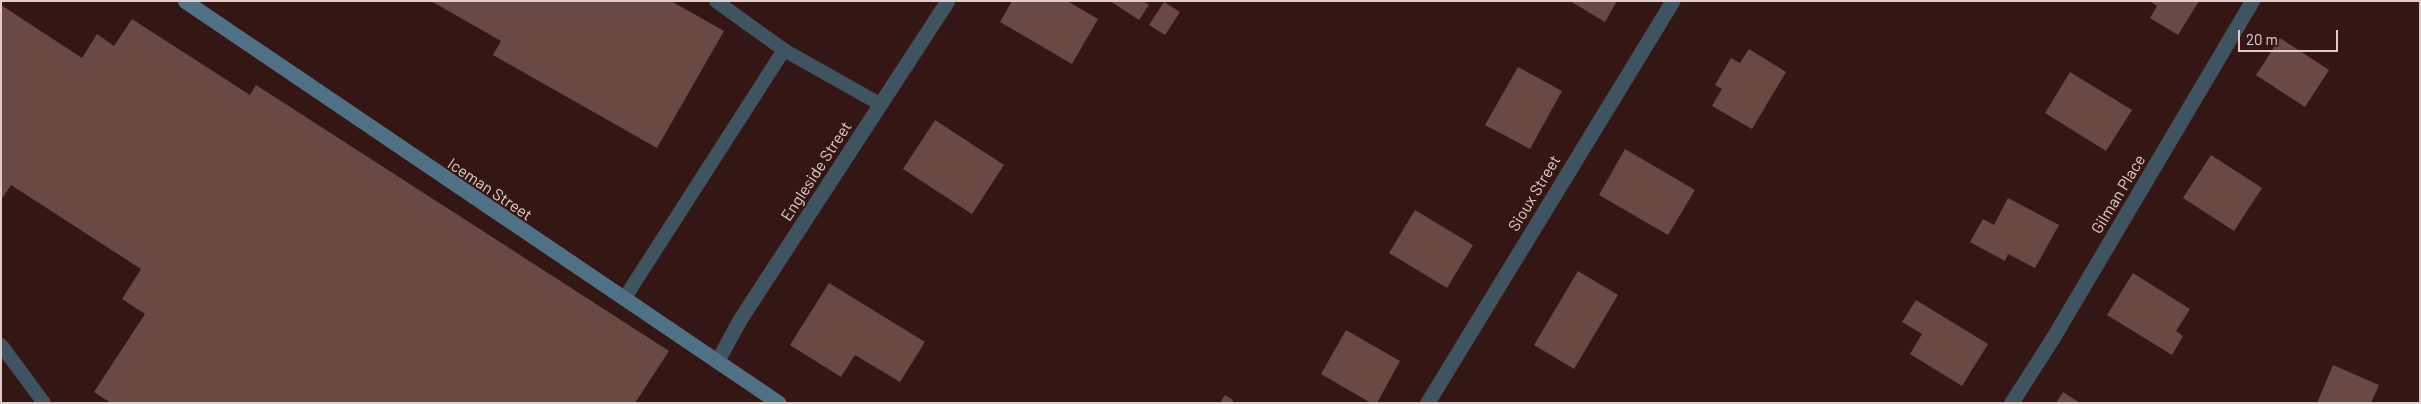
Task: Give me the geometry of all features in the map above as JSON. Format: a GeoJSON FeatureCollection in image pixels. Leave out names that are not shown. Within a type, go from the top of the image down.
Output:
{"type":"FeatureCollection","features":[{"type":"Feature","properties":{"kind":"main road","name":"Iceman Street"},"geometry":{"type":"LineString","coordinates":[[185,1],[779,403]]}},
{"type":"Feature","properties":{"kind":"street","name":"Engleside Street"},"geometry":{"type":"LineString","coordinates":[[717,361],[947,1]]}},
{"type":"Feature","properties":{"kind":"street","name":"Sioux Street"},"geometry":{"type":"LineString","coordinates":[[1427,403],[1672,1]]}},
{"type":"Feature","properties":{"kind":"street","name":"Gilman Place"},"geometry":{"type":"LineString","coordinates":[[2011,403],[2052,339],[2252,1]]}},
{"type":"Feature","properties":{"kind":"lane"},"geometry":{"type":"LineString","coordinates":[[716,1],[784,50],[880,104]]}},
{"type":"Feature","properties":{"kind":"lane"},"geometry":{"type":"LineString","coordinates":[[624,299],[784,50]]}},
{"type":"Feature","properties":{"kind":"lane"},"geometry":{"type":"LineString","coordinates":[[1,345],[44,403]]}},
{"type":"Feature","properties":{"kind":"building"},"geometry":{"type":"Polygon","coordinates":[[[431,1],[671,1],[724,31],[657,148],[493,55],[501,41],[431,1]]]}},
{"type":"Feature","properties":{"kind":"building"},"geometry":{"type":"Polygon","coordinates":[[[1012,1],[1067,1],[1098,19],[1072,64],[1000,22],[1012,1]]]}},
{"type":"Feature","properties":{"kind":"building"},"geometry":{"type":"Polygon","coordinates":[[[1110,1],[1143,1],[1149,5],[1139,20],[1110,1]]]}},
{"type":"Feature","properties":{"kind":"building"},"geometry":{"type":"Polygon","coordinates":[[[1570,1],[1617,1],[1605,22],[1570,1]]]}},
{"type":"Feature","properties":{"kind":"building"},"geometry":{"type":"Polygon","coordinates":[[[2150,1],[2199,1],[2178,35],[2150,18],[2157,6],[2150,1]]]}},
{"type":"Feature","properties":{"kind":"building"},"geometry":{"type":"Polygon","coordinates":[[[1164,2],[1180,12],[1165,35],[1149,25],[1164,2]]]}},
{"type":"Feature","properties":{"kind":"building"},"geometry":{"type":"Polygon","coordinates":[[[1,5],[82,58],[97,34],[114,46],[132,19],[250,95],[256,85],[669,351],[635,403],[111,403],[94,392],[145,314],[122,299],[141,269],[11,185],[1,200],[1,5]]]}},
{"type":"Feature","properties":{"kind":"building"},"geometry":{"type":"Polygon","coordinates":[[[2280,38],[2329,70],[2305,107],[2256,75],[2280,38]]]}},
{"type":"Feature","properties":{"kind":"building"},"geometry":{"type":"Polygon","coordinates":[[[1749,49],[1786,72],[1752,129],[1712,106],[1722,89],[1715,85],[1731,58],[1740,63],[1749,49]]]}},
{"type":"Feature","properties":{"kind":"building"},"geometry":{"type":"Polygon","coordinates":[[[1518,67],[1562,91],[1530,149],[1485,125],[1518,67]]]}},
{"type":"Feature","properties":{"kind":"building"},"geometry":{"type":"Polygon","coordinates":[[[2070,72],[2132,110],[2106,151],[2045,113],[2070,72]]]}},
{"type":"Feature","properties":{"kind":"building"},"geometry":{"type":"Polygon","coordinates":[[[935,120],[1004,165],[972,214],[903,169],[935,120]]]}},
{"type":"Feature","properties":{"kind":"building"},"geometry":{"type":"Polygon","coordinates":[[[1625,149],[1695,190],[1668,235],[1599,195],[1625,149]]]}},
{"type":"Feature","properties":{"kind":"building"},"geometry":{"type":"Polygon","coordinates":[[[2211,155],[2262,188],[2234,231],[2183,198],[2211,155]]]}},
{"type":"Feature","properties":{"kind":"building"},"geometry":{"type":"Polygon","coordinates":[[[2008,198],[2059,225],[2035,268],[2008,254],[2005,261],[1970,242],[1983,219],[1994,225],[2008,198]]]}},
{"type":"Feature","properties":{"kind":"building"},"geometry":{"type":"Polygon","coordinates":[[[1415,210],[1473,245],[1447,288],[1389,253],[1415,210]]]}},
{"type":"Feature","properties":{"kind":"building"},"geometry":{"type":"Polygon","coordinates":[[[1578,271],[1618,295],[1574,369],[1534,345],[1578,271]]]}},
{"type":"Feature","properties":{"kind":"building"},"geometry":{"type":"Polygon","coordinates":[[[2133,273],[2190,309],[2176,331],[2183,336],[2172,355],[2107,315],[2133,273]]]}},
{"type":"Feature","properties":{"kind":"building"},"geometry":{"type":"Polygon","coordinates":[[[829,283],[925,342],[900,382],[855,355],[841,377],[790,345],[829,283]]]}},
{"type":"Feature","properties":{"kind":"building"},"geometry":{"type":"Polygon","coordinates":[[[1916,300],[1988,344],[1962,386],[1910,354],[1922,334],[1902,322],[1916,300]]]}},
{"type":"Feature","properties":{"kind":"building"},"geometry":{"type":"Polygon","coordinates":[[[1346,330],[1400,361],[1377,403],[1371,403],[1321,374],[1346,330]]]}},
{"type":"Feature","properties":{"kind":"building"},"geometry":{"type":"Polygon","coordinates":[[[2333,365],[2379,385],[2371,403],[2317,403],[2333,365]]]}},
{"type":"Feature","properties":{"kind":"building"},"geometry":{"type":"Polygon","coordinates":[[[2063,392],[2080,403],[2056,403],[2063,392]]]}},
{"type":"Feature","properties":{"kind":"building"},"geometry":{"type":"Polygon","coordinates":[[[1225,395],[1233,400],[1232,403],[1220,403],[1225,395]]]}}]}
